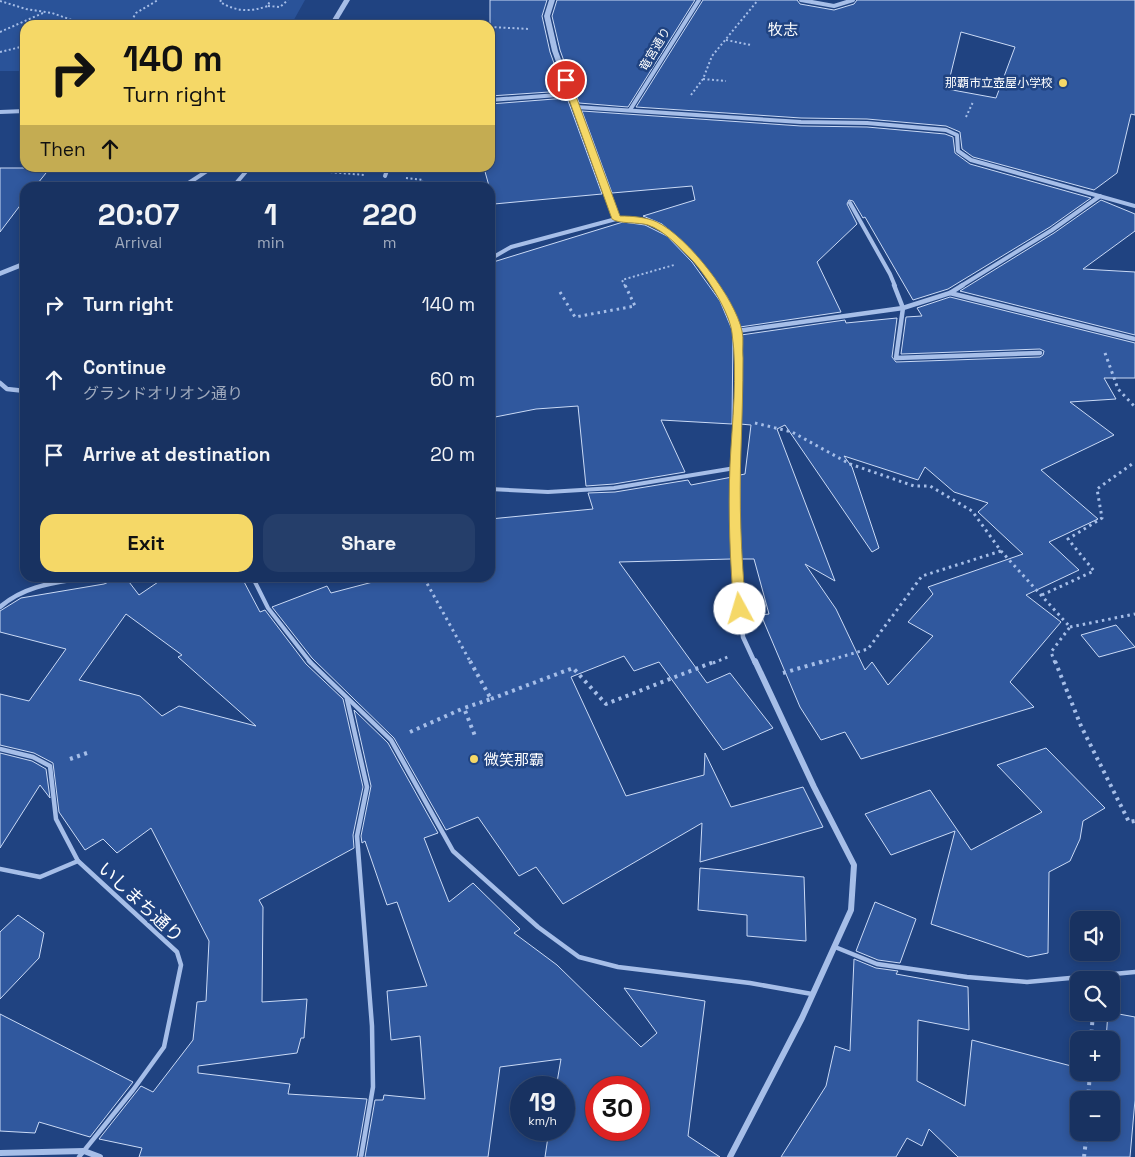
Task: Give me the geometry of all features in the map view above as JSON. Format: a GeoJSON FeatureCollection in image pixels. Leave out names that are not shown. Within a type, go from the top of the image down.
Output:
{"type":"FeatureCollection","features":[{"type":"Feature","properties":{"kind":"street"},"geometry":{"type":"LineString","coordinates":[[335,20],[347,0]]}},
{"type":"Feature","properties":{"kind":"street"},"geometry":{"type":"LineString","coordinates":[[552,0],[548,16],[555,51],[616,219]]}},
{"type":"Feature","properties":{"kind":"street","name":"竜宮通り"},"geometry":{"type":"LineString","coordinates":[[630,110],[699,0]]}},
{"type":"Feature","properties":{"kind":"street"},"geometry":{"type":"LineString","coordinates":[[801,0],[833,6],[844,6],[854,0]]}},
{"type":"Feature","properties":{"kind":"street"},"geometry":{"type":"LineString","coordinates":[[495,100],[571,94]]}},
{"type":"Feature","properties":{"kind":"street"},"geometry":{"type":"LineString","coordinates":[[576,108],[801,122],[867,123],[946,130],[957,136],[958,151],[971,160],[1135,206]]}},
{"type":"Feature","properties":{"kind":"street"},"geometry":{"type":"LineString","coordinates":[[0,112],[20,111]]}},
{"type":"Feature","properties":{"kind":"street"},"geometry":{"type":"LineString","coordinates":[[190,182],[206,172]]}},
{"type":"Feature","properties":{"kind":"street"},"geometry":{"type":"LineString","coordinates":[[237,182],[245,172]]}},
{"type":"Feature","properties":{"kind":"street"},"geometry":{"type":"LineString","coordinates":[[384,176],[386,172]]}},
{"type":"Feature","properties":{"kind":"street"},"geometry":{"type":"LineString","coordinates":[[737,331],[903,308],[950,294],[1052,230],[1100,196]]}},
{"type":"Feature","properties":{"kind":"street"},"geometry":{"type":"LineString","coordinates":[[850,203],[890,274],[903,308],[896,358],[1040,353]]}},
{"type":"Feature","properties":{"kind":"street"},"geometry":{"type":"LineString","coordinates":[[495,256],[511,247],[616,219],[633,218],[653,223],[696,259],[724,299],[737,331],[735,556],[743,637],[854,866],[851,910],[802,1018],[730,1157]]}},
{"type":"Feature","properties":{"kind":"street"},"geometry":{"type":"LineString","coordinates":[[0,274],[20,265]]}},
{"type":"Feature","properties":{"kind":"street"},"geometry":{"type":"LineString","coordinates":[[950,294],[1135,339]]}},
{"type":"Feature","properties":{"kind":"street"},"geometry":{"type":"LineString","coordinates":[[0,383],[7,388],[20,389]]}},
{"type":"Feature","properties":{"kind":"street"},"geometry":{"type":"LineString","coordinates":[[0,607],[8,599],[29,588],[61,582]]}},
{"type":"Feature","properties":{"kind":"street"},"geometry":{"type":"LineString","coordinates":[[0,1153],[82,1154],[100,1157]]}},
{"type":"Feature","properties":{"kind":"lane"},"geometry":{"type":"LineString","coordinates":[[495,489],[548,492],[614,488],[735,468]]}},
{"type":"Feature","properties":{"kind":"lane"},"geometry":{"type":"LineString","coordinates":[[255,582],[268,608],[304,656],[391,740],[453,851],[538,927],[578,957],[618,967],[750,983],[812,994]]}},
{"type":"Feature","properties":{"kind":"lane"},"geometry":{"type":"LineString","coordinates":[[347,699],[367,787],[358,836],[372,1026],[373,1087],[361,1157]]}},
{"type":"Feature","properties":{"kind":"lane","name":"いしまち通り"},"geometry":{"type":"LineString","coordinates":[[0,749],[33,757],[50,766],[56,819],[78,861],[177,952],[181,965],[164,1047],[133,1090],[82,1154]]}},
{"type":"Feature","properties":{"kind":"lane"},"geometry":{"type":"LineString","coordinates":[[0,869],[40,877],[78,861]]}},
{"type":"Feature","properties":{"kind":"lane"},"geometry":{"type":"LineString","coordinates":[[835,947],[877,964],[967,978],[1027,982],[1135,972]]}},
{"type":"Feature","properties":{"kind":"path"},"geometry":{"type":"LineString","coordinates":[[132,20],[136,13],[158,0]]}},
{"type":"Feature","properties":{"kind":"path"},"geometry":{"type":"LineString","coordinates":[[222,0],[220,2],[233,10],[252,11],[268,6],[280,7],[288,0]]}},
{"type":"Feature","properties":{"kind":"path"},"geometry":{"type":"LineString","coordinates":[[268,6],[270,0]]}},
{"type":"Feature","properties":{"kind":"path"},"geometry":{"type":"LineString","coordinates":[[677,113],[703,79],[712,56],[758,0]]}},
{"type":"Feature","properties":{"kind":"path"},"geometry":{"type":"LineString","coordinates":[[0,2],[70,20]]}},
{"type":"Feature","properties":{"kind":"path"},"geometry":{"type":"LineString","coordinates":[[27,20],[45,12]]}},
{"type":"Feature","properties":{"kind":"path"},"geometry":{"type":"LineString","coordinates":[[0,32],[20,23]]}},
{"type":"Feature","properties":{"kind":"path"},"geometry":{"type":"LineString","coordinates":[[495,28],[550,29]]}},
{"type":"Feature","properties":{"kind":"path"},"geometry":{"type":"LineString","coordinates":[[726,40],[752,45]]}},
{"type":"Feature","properties":{"kind":"path"},"geometry":{"type":"LineString","coordinates":[[0,52],[20,47]]}},
{"type":"Feature","properties":{"kind":"path"},"geometry":{"type":"LineString","coordinates":[[703,79],[726,81]]}},
{"type":"Feature","properties":{"kind":"path"},"geometry":{"type":"LineString","coordinates":[[332,172],[424,180],[424,182]]}},
{"type":"Feature","properties":{"kind":"path"},"geometry":{"type":"LineString","coordinates":[[560,292],[575,317],[635,306],[622,280],[696,259]]}},
{"type":"Feature","properties":{"kind":"path"},"geometry":{"type":"LineString","coordinates":[[1105,352],[1118,389],[1135,407]]}},
{"type":"Feature","properties":{"kind":"path"},"geometry":{"type":"LineString","coordinates":[[737,420],[792,432],[850,464],[914,486],[930,486],[972,511],[1001,551],[1070,627]]}},
{"type":"Feature","properties":{"kind":"path"},"geometry":{"type":"LineString","coordinates":[[1042,595],[1094,571],[1068,539],[1102,518],[1097,489],[1135,462]]}},
{"type":"Feature","properties":{"kind":"path"},"geometry":{"type":"LineString","coordinates":[[763,679],[868,648],[922,576],[1001,551]]}},
{"type":"Feature","properties":{"kind":"path"},"geometry":{"type":"LineString","coordinates":[[426,582],[491,698]]}},
{"type":"Feature","properties":{"kind":"path"},"geometry":{"type":"LineString","coordinates":[[1135,614],[1070,627],[1051,652],[1086,735],[1129,822],[1135,821]]}},
{"type":"Feature","properties":{"kind":"path"},"geometry":{"type":"LineString","coordinates":[[391,740],[464,708],[573,668],[606,704],[749,649]]}},
{"type":"Feature","properties":{"kind":"path"},"geometry":{"type":"LineString","coordinates":[[464,708],[475,736]]}},
{"type":"Feature","properties":{"kind":"path"},"geometry":{"type":"LineString","coordinates":[[1084,1157],[1086,1141]]}},
{"type":"Feature","properties":{"kind":"shaded area"},"geometry":{"type":"Polygon","coordinates":[[[0,0],[305,0],[294,20],[20,20],[20,71],[0,71],[0,0]]]}},
{"type":"Feature","properties":{"kind":"building"},"geometry":{"type":"Polygon","coordinates":[[[490,0],[547,0],[542,16],[550,52],[564,91],[495,96],[495,20],[490,20],[490,0]]]}},
{"type":"Feature","properties":{"kind":"building"},"geometry":{"type":"Polygon","coordinates":[[[557,0],[695,0],[628,107],[579,103],[560,50],[552,16],[557,0]]]}},
{"type":"Feature","properties":{"kind":"building"},"geometry":{"type":"Polygon","coordinates":[[[703,0],[797,0],[800,4],[834,10],[854,4],[857,0],[1135,0],[1135,115],[1131,114],[1117,173],[1094,190],[973,157],[962,149],[960,132],[946,126],[867,119],[801,118],[636,107],[703,0]],[[961,32],[947,89],[996,98],[1015,47],[961,32]]]}},
{"type":"Feature","properties":{"kind":"building"},"geometry":{"type":"Polygon","coordinates":[[[567,98],[602,194],[495,204],[495,182],[488,182],[485,172],[495,172],[495,104],[567,98]]]}},
{"type":"Feature","properties":{"kind":"building"},"geometry":{"type":"Polygon","coordinates":[[[582,111],[801,126],[867,127],[945,134],[953,137],[955,153],[970,164],[1091,198],[1050,227],[948,289],[913,300],[865,217],[863,218],[853,201],[849,200],[847,204],[857,224],[817,262],[841,312],[740,327],[727,297],[689,248],[662,224],[643,216],[695,200],[692,186],[612,193],[582,111]]]}},
{"type":"Feature","properties":{"kind":"building"},"geometry":{"type":"Polygon","coordinates":[[[0,168],[20,168],[20,172],[47,172],[39,182],[20,182],[20,206],[0,232],[0,168]]]}},
{"type":"Feature","properties":{"kind":"building"},"geometry":{"type":"Polygon","coordinates":[[[1101,200],[1135,214],[1135,231],[1083,269],[1135,272],[1135,335],[960,291],[1054,233],[1101,200]]]}},
{"type":"Feature","properties":{"kind":"building"},"geometry":{"type":"Polygon","coordinates":[[[623,222],[645,225],[667,236],[692,262],[720,301],[733,332],[732,424],[661,420],[685,472],[614,484],[586,486],[578,406],[536,409],[495,417],[495,261],[623,222]]]}},
{"type":"Feature","properties":{"kind":"building"},"geometry":{"type":"Polygon","coordinates":[[[950,297],[1135,343],[1135,378],[1104,378],[1116,399],[1070,402],[1114,435],[1041,470],[1098,519],[1049,542],[1079,570],[1026,595],[1061,622],[1010,682],[1034,707],[861,759],[845,732],[821,740],[800,707],[761,615],[769,614],[754,559],[739,559],[740,475],[745,474],[751,425],[740,424],[741,335],[845,320],[846,323],[897,318],[892,357],[896,362],[1040,357],[1043,355],[1044,351],[1040,349],[901,354],[906,317],[922,316],[917,308],[950,297]],[[785,425],[777,429],[835,581],[805,564],[836,609],[865,670],[872,662],[888,685],[933,636],[908,622],[933,594],[928,587],[1023,554],[978,512],[988,503],[954,492],[925,467],[918,480],[844,456],[852,467],[879,548],[872,552],[785,425]]]}},
{"type":"Feature","properties":{"kind":"building"},"geometry":{"type":"Polygon","coordinates":[[[732,477],[731,559],[619,562],[707,683],[730,673],[773,728],[723,750],[659,662],[634,671],[624,656],[571,677],[626,796],[704,775],[705,753],[731,807],[803,787],[823,827],[700,862],[702,823],[563,904],[536,867],[519,876],[478,817],[446,830],[394,738],[312,658],[272,607],[327,586],[331,593],[373,582],[495,582],[495,519],[593,509],[588,493],[615,492],[688,480],[691,485],[732,477]]]}},
{"type":"Feature","properties":{"kind":"building"},"geometry":{"type":"Polygon","coordinates":[[[109,582],[129,582],[139,595],[158,582],[244,582],[260,612],[265,610],[306,664],[343,699],[363,787],[353,835],[354,848],[259,900],[263,907],[262,1002],[307,999],[304,1038],[301,1038],[297,1053],[198,1066],[198,1073],[290,1084],[288,1094],[367,1099],[357,1157],[139,1157],[142,1148],[99,1139],[141,1086],[153,1092],[193,1040],[197,1002],[206,1001],[209,941],[151,828],[117,853],[103,839],[85,850],[59,812],[53,763],[34,753],[0,745],[0,694],[29,701],[66,649],[0,632],[0,611],[21,598],[109,582]],[[126,614],[79,680],[140,696],[162,716],[179,706],[256,726],[178,657],[182,655],[126,614]]]}},
{"type":"Feature","properties":{"kind":"building"},"geometry":{"type":"Polygon","coordinates":[[[1116,625],[1135,647],[1099,657],[1081,635],[1116,625]]]}},
{"type":"Feature","properties":{"kind":"building"},"geometry":{"type":"Polygon","coordinates":[[[354,710],[388,743],[438,833],[424,838],[449,902],[473,883],[520,929],[514,933],[557,965],[641,1047],[657,1033],[624,988],[705,1001],[688,1136],[720,1157],[545,1157],[547,1141],[575,1141],[575,1076],[558,1076],[561,1059],[500,1067],[488,1157],[365,1157],[375,1100],[383,1100],[384,1095],[425,1099],[420,1036],[391,1040],[387,991],[427,986],[397,902],[387,905],[365,841],[362,843],[361,836],[371,786],[354,710]]]}},
{"type":"Feature","properties":{"kind":"building"},"geometry":{"type":"Polygon","coordinates":[[[1046,748],[1105,808],[1083,821],[1080,839],[1070,861],[1049,872],[1048,953],[1028,957],[931,924],[955,831],[891,855],[865,814],[930,790],[971,850],[1042,812],[997,765],[1046,748]]]}},
{"type":"Feature","properties":{"kind":"building"},"geometry":{"type":"Polygon","coordinates":[[[0,753],[32,761],[46,769],[50,798],[40,785],[0,848],[0,753]]]}},
{"type":"Feature","properties":{"kind":"building"},"geometry":{"type":"Polygon","coordinates":[[[700,868],[804,877],[806,941],[747,936],[747,915],[698,910],[700,868]]]}},
{"type":"Feature","properties":{"kind":"building"},"geometry":{"type":"Polygon","coordinates":[[[875,902],[916,919],[900,963],[878,960],[856,951],[875,902]]]}},
{"type":"Feature","properties":{"kind":"building"},"geometry":{"type":"Polygon","coordinates":[[[18,915],[44,933],[39,958],[0,999],[0,932],[18,915]]]}},
{"type":"Feature","properties":{"kind":"building"},"geometry":{"type":"Polygon","coordinates":[[[854,959],[876,968],[898,971],[896,974],[968,987],[969,1030],[918,1020],[917,1081],[965,1106],[972,1040],[1070,1066],[1070,1081],[1120,1081],[1120,1031],[1107,1031],[1107,1021],[1120,1021],[1120,1014],[1135,1017],[1135,1100],[1130,1157],[958,1157],[929,1129],[922,1146],[907,1138],[896,1157],[781,1157],[826,1086],[835,1046],[850,1051],[854,959]]]}},
{"type":"Feature","properties":{"kind":"building"},"geometry":{"type":"Polygon","coordinates":[[[0,1014],[133,1082],[90,1137],[39,1122],[35,1133],[0,1131],[0,1014]]]}},
{"type":"Feature","properties":{"kind":"place","name":"那覇市立壺屋小学校"},"geometry":{"type":"Point","coordinates":[1063,83]}},
{"type":"Feature","properties":{"kind":"place","name":"微笑那霸"},"geometry":{"type":"Point","coordinates":[474,759]}},
{"type":"Feature","properties":{"kind":"district","name":"牧志"},"geometry":{"type":"Point","coordinates":[783,29]}},
{"type":"Feature","properties":{"kind":"route"},"geometry":{"type":"LineString","coordinates":[[566,80],[616,219],[633,218],[653,223],[696,259],[724,299],[737,331],[735,556],[740,609]]}}]}
